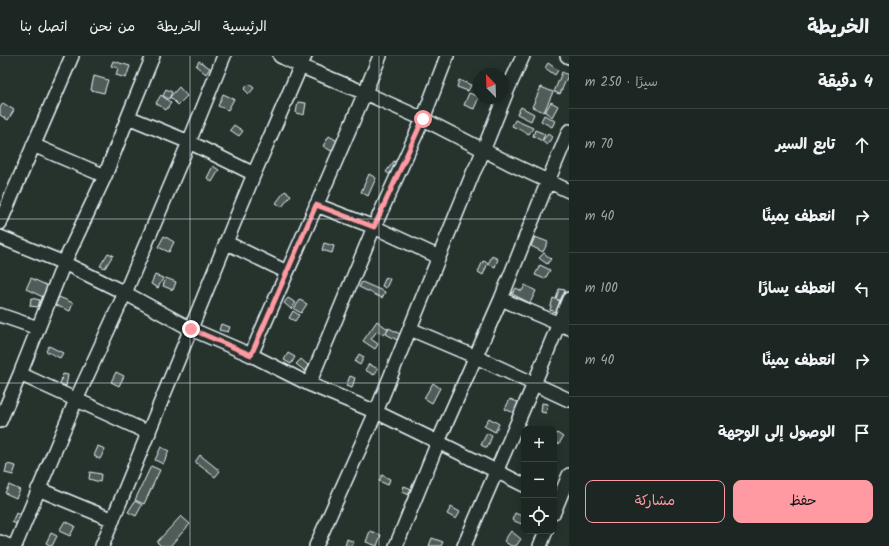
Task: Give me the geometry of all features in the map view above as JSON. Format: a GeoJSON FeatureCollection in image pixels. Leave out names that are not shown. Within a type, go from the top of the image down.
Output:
{"type":"FeatureCollection","features":[{"type":"Feature","properties":{"kind":"street"},"geometry":{"type":"LineString","coordinates":[[0,223],[72,56]]}},
{"type":"Feature","properties":{"kind":"street"},"geometry":{"type":"LineString","coordinates":[[0,421],[64,263],[105,176],[153,56]]}},
{"type":"Feature","properties":{"kind":"street"},"geometry":{"type":"LineString","coordinates":[[15,546],[76,400],[125,293],[224,56]]}},
{"type":"Feature","properties":{"kind":"street"},"geometry":{"type":"LineString","coordinates":[[280,56],[303,61],[365,93],[423,119],[569,191]]}},
{"type":"Feature","properties":{"kind":"street"},"geometry":{"type":"LineString","coordinates":[[251,355],[380,56]]}},
{"type":"Feature","properties":{"kind":"street"},"geometry":{"type":"LineString","coordinates":[[309,384],[374,227],[423,119],[447,56]]}},
{"type":"Feature","properties":{"kind":"street"},"geometry":{"type":"LineString","coordinates":[[316,546],[376,412],[507,91],[523,56]]}},
{"type":"Feature","properties":{"kind":"street"},"geometry":{"type":"LineString","coordinates":[[102,546],[254,174],[303,61]]}},
{"type":"Feature","properties":{"kind":"street"},"geometry":{"type":"LineString","coordinates":[[128,117],[189,142],[254,174]]}},
{"type":"Feature","properties":{"kind":"street"},"geometry":{"type":"LineString","coordinates":[[396,546],[438,442],[501,299],[569,131]]}},
{"type":"Feature","properties":{"kind":"street"},"geometry":{"type":"LineString","coordinates":[[33,145],[105,176]]}},
{"type":"Feature","properties":{"kind":"street"},"geometry":{"type":"LineString","coordinates":[[316,205],[374,227],[439,257]]}},
{"type":"Feature","properties":{"kind":"street"},"geometry":{"type":"LineString","coordinates":[[0,237],[64,263],[125,293],[191,329],[251,355],[309,384],[376,412],[521,482]]}},
{"type":"Feature","properties":{"kind":"street"},"geometry":{"type":"LineString","coordinates":[[226,243],[287,272]]}},
{"type":"Feature","properties":{"kind":"street"},"geometry":{"type":"LineString","coordinates":[[501,299],[564,326]]}},
{"type":"Feature","properties":{"kind":"street"},"geometry":{"type":"LineString","coordinates":[[464,546],[534,384],[564,326],[569,299]]}},
{"type":"Feature","properties":{"kind":"street"},"geometry":{"type":"LineString","coordinates":[[0,315],[38,328]]}},
{"type":"Feature","properties":{"kind":"street"},"geometry":{"type":"LineString","coordinates":[[410,329],[476,357],[569,400]]}},
{"type":"Feature","properties":{"kind":"street"},"geometry":{"type":"LineString","coordinates":[[20,374],[149,433]]}},
{"type":"Feature","properties":{"kind":"street"},"geometry":{"type":"LineString","coordinates":[[559,505],[569,475]]}},
{"type":"Feature","properties":{"kind":"street"},"geometry":{"type":"LineString","coordinates":[[38,489],[113,520]]}},
{"type":"Feature","properties":{"kind":"street"},"geometry":{"type":"LineString","coordinates":[[540,546],[545,534]]}},
{"type":"Feature","properties":{"kind":"street"},"geometry":{"type":"LineString","coordinates":[[0,542],[9,546]]}},
{"type":"Feature","properties":{"kind":"building"},"geometry":{"type":"Polygon","coordinates":[[[113,61],[130,66],[126,78],[116,75],[118,68],[111,66],[113,61]]]}},
{"type":"Feature","properties":{"kind":"building"},"geometry":{"type":"Polygon","coordinates":[[[199,61],[210,68],[206,74],[196,66],[199,61]]]}},
{"type":"Feature","properties":{"kind":"building"},"geometry":{"type":"Polygon","coordinates":[[[548,63],[558,70],[555,75],[545,68],[548,63]]]}},
{"type":"Feature","properties":{"kind":"building"},"geometry":{"type":"Polygon","coordinates":[[[562,72],[568,75],[560,94],[554,92],[562,72]]]}},
{"type":"Feature","properties":{"kind":"building"},"geometry":{"type":"Polygon","coordinates":[[[94,76],[108,80],[104,93],[91,90],[94,76]]]}},
{"type":"Feature","properties":{"kind":"building"},"geometry":{"type":"Polygon","coordinates":[[[459,80],[471,85],[468,91],[457,87],[459,80]]]}},
{"type":"Feature","properties":{"kind":"building"},"geometry":{"type":"Polygon","coordinates":[[[249,84],[254,88],[249,94],[244,89],[249,84]]]}},
{"type":"Feature","properties":{"kind":"building"},"geometry":{"type":"Polygon","coordinates":[[[179,87],[187,96],[178,105],[170,97],[179,87]]]}},
{"type":"Feature","properties":{"kind":"building"},"geometry":{"type":"Polygon","coordinates":[[[541,87],[553,92],[544,112],[532,107],[541,87]]]}},
{"type":"Feature","properties":{"kind":"building"},"geometry":{"type":"Polygon","coordinates":[[[166,89],[172,92],[169,99],[163,96],[166,89]]]}},
{"type":"Feature","properties":{"kind":"building"},"geometry":{"type":"Polygon","coordinates":[[[469,93],[473,95],[473,104],[476,104],[474,109],[464,105],[469,93]]]}},
{"type":"Feature","properties":{"kind":"building"},"geometry":{"type":"Polygon","coordinates":[[[223,94],[234,99],[228,110],[218,106],[223,94]]]}},
{"type":"Feature","properties":{"kind":"building"},"geometry":{"type":"Polygon","coordinates":[[[161,95],[171,103],[166,110],[156,103],[161,95]]]}},
{"type":"Feature","properties":{"kind":"building"},"geometry":{"type":"Polygon","coordinates":[[[298,102],[306,103],[304,115],[296,113],[298,102]]]}},
{"type":"Feature","properties":{"kind":"building"},"geometry":{"type":"Polygon","coordinates":[[[551,102],[558,106],[552,117],[545,112],[551,102]]]}},
{"type":"Feature","properties":{"kind":"building"},"geometry":{"type":"Polygon","coordinates":[[[3,103],[14,110],[8,120],[0,115],[0,108],[3,103]]]}},
{"type":"Feature","properties":{"kind":"building"},"geometry":{"type":"Polygon","coordinates":[[[521,107],[534,114],[531,121],[517,114],[521,107]]]}},
{"type":"Feature","properties":{"kind":"building"},"geometry":{"type":"Polygon","coordinates":[[[544,115],[555,121],[552,127],[541,121],[544,115]]]}},
{"type":"Feature","properties":{"kind":"building"},"geometry":{"type":"Polygon","coordinates":[[[515,120],[533,128],[529,134],[512,126],[515,120]]]}},
{"type":"Feature","properties":{"kind":"building"},"geometry":{"type":"Polygon","coordinates":[[[234,125],[243,131],[239,136],[230,130],[234,125]]]}},
{"type":"Feature","properties":{"kind":"building"},"geometry":{"type":"Polygon","coordinates":[[[535,130],[545,134],[542,141],[533,136],[535,130]]]}},
{"type":"Feature","properties":{"kind":"building"},"geometry":{"type":"Polygon","coordinates":[[[548,134],[552,137],[547,145],[542,141],[548,134]]]}},
{"type":"Feature","properties":{"kind":"building"},"geometry":{"type":"Polygon","coordinates":[[[329,136],[339,142],[333,152],[323,146],[329,136]]]}},
{"type":"Feature","properties":{"kind":"building"},"geometry":{"type":"Polygon","coordinates":[[[394,161],[399,164],[392,176],[386,172],[394,161]]]}},
{"type":"Feature","properties":{"kind":"building"},"geometry":{"type":"Polygon","coordinates":[[[213,166],[219,170],[212,182],[207,178],[213,166]]]}},
{"type":"Feature","properties":{"kind":"building"},"geometry":{"type":"Polygon","coordinates":[[[369,174],[376,178],[368,196],[361,192],[369,174]]]}},
{"type":"Feature","properties":{"kind":"building"},"geometry":{"type":"Polygon","coordinates":[[[285,191],[291,195],[282,207],[276,203],[285,191]]]}},
{"type":"Feature","properties":{"kind":"building"},"geometry":{"type":"Polygon","coordinates":[[[164,236],[174,242],[169,252],[158,247],[164,236]]]}},
{"type":"Feature","properties":{"kind":"building"},"geometry":{"type":"Polygon","coordinates":[[[535,237],[548,242],[543,252],[531,246],[535,237]]]}},
{"type":"Feature","properties":{"kind":"building"},"geometry":{"type":"Polygon","coordinates":[[[324,243],[334,246],[332,253],[322,250],[324,243]]]}},
{"type":"Feature","properties":{"kind":"building"},"geometry":{"type":"Polygon","coordinates":[[[108,253],[113,255],[105,268],[100,266],[108,253]]]}},
{"type":"Feature","properties":{"kind":"building"},"geometry":{"type":"Polygon","coordinates":[[[544,253],[551,259],[547,264],[539,258],[544,253]]]}},
{"type":"Feature","properties":{"kind":"building"},"geometry":{"type":"Polygon","coordinates":[[[492,256],[498,259],[495,267],[488,264],[492,256]]]}},
{"type":"Feature","properties":{"kind":"building"},"geometry":{"type":"Polygon","coordinates":[[[483,261],[488,263],[483,275],[478,272],[483,261]]]}},
{"type":"Feature","properties":{"kind":"building"},"geometry":{"type":"Polygon","coordinates":[[[540,265],[550,270],[545,279],[535,275],[540,265]]]}},
{"type":"Feature","properties":{"kind":"building"},"geometry":{"type":"Polygon","coordinates":[[[155,275],[163,278],[158,288],[151,284],[155,275]]]}},
{"type":"Feature","properties":{"kind":"building"},"geometry":{"type":"Polygon","coordinates":[[[386,277],[390,279],[386,288],[382,286],[386,277]]]}},
{"type":"Feature","properties":{"kind":"building"},"geometry":{"type":"Polygon","coordinates":[[[31,278],[48,286],[43,297],[26,289],[31,278]]]}},
{"type":"Feature","properties":{"kind":"building"},"geometry":{"type":"Polygon","coordinates":[[[166,278],[176,282],[173,290],[163,286],[166,278]]]}},
{"type":"Feature","properties":{"kind":"building"},"geometry":{"type":"Polygon","coordinates":[[[362,282],[385,292],[382,298],[359,287],[362,282]]]}},
{"type":"Feature","properties":{"kind":"building"},"geometry":{"type":"Polygon","coordinates":[[[525,285],[536,291],[530,303],[512,294],[516,288],[522,291],[525,285]]]}},
{"type":"Feature","properties":{"kind":"building"},"geometry":{"type":"Polygon","coordinates":[[[559,289],[565,290],[562,301],[556,299],[559,289]]]}},
{"type":"Feature","properties":{"kind":"building"},"geometry":{"type":"Polygon","coordinates":[[[59,297],[73,303],[70,311],[55,305],[59,297]]]}},
{"type":"Feature","properties":{"kind":"building"},"geometry":{"type":"Polygon","coordinates":[[[31,298],[40,300],[38,307],[30,306],[31,298]]]}},
{"type":"Feature","properties":{"kind":"building"},"geometry":{"type":"Polygon","coordinates":[[[288,298],[296,303],[291,309],[284,303],[288,298]]]}},
{"type":"Feature","properties":{"kind":"building"},"geometry":{"type":"Polygon","coordinates":[[[553,298],[560,301],[556,312],[550,310],[553,298]]]}},
{"type":"Feature","properties":{"kind":"building"},"geometry":{"type":"Polygon","coordinates":[[[300,300],[307,304],[301,313],[294,309],[300,300]]]}},
{"type":"Feature","properties":{"kind":"building"},"geometry":{"type":"Polygon","coordinates":[[[293,311],[299,315],[295,321],[289,318],[293,311]]]}},
{"type":"Feature","properties":{"kind":"building"},"geometry":{"type":"Polygon","coordinates":[[[377,321],[388,329],[384,335],[377,331],[371,339],[378,344],[375,349],[363,341],[377,321]]]}},
{"type":"Feature","properties":{"kind":"building"},"geometry":{"type":"Polygon","coordinates":[[[221,324],[230,327],[228,332],[219,330],[221,324]]]}},
{"type":"Feature","properties":{"kind":"building"},"geometry":{"type":"Polygon","coordinates":[[[389,328],[400,334],[397,340],[386,334],[389,328]]]}},
{"type":"Feature","properties":{"kind":"building"},"geometry":{"type":"Polygon","coordinates":[[[49,346],[63,353],[60,358],[46,351],[49,346]]]}},
{"type":"Feature","properties":{"kind":"building"},"geometry":{"type":"Polygon","coordinates":[[[288,353],[295,357],[291,364],[284,360],[288,353]]]}},
{"type":"Feature","properties":{"kind":"building"},"geometry":{"type":"Polygon","coordinates":[[[359,354],[364,357],[360,365],[355,362],[359,354]]]}},
{"type":"Feature","properties":{"kind":"building"},"geometry":{"type":"Polygon","coordinates":[[[301,359],[309,366],[305,371],[296,364],[301,359]]]}},
{"type":"Feature","properties":{"kind":"building"},"geometry":{"type":"Polygon","coordinates":[[[369,364],[378,369],[374,375],[365,370],[369,364]]]}},
{"type":"Feature","properties":{"kind":"building"},"geometry":{"type":"Polygon","coordinates":[[[116,372],[124,376],[119,386],[111,382],[116,372]]]}},
{"type":"Feature","properties":{"kind":"building"},"geometry":{"type":"Polygon","coordinates":[[[63,374],[68,375],[66,386],[60,384],[63,374]]]}},
{"type":"Feature","properties":{"kind":"building"},"geometry":{"type":"Polygon","coordinates":[[[350,376],[355,378],[352,388],[346,386],[350,376]]]}},
{"type":"Feature","properties":{"kind":"building"},"geometry":{"type":"Polygon","coordinates":[[[433,383],[440,388],[432,403],[424,398],[433,383]]]}},
{"type":"Feature","properties":{"kind":"building"},"geometry":{"type":"Polygon","coordinates":[[[510,399],[520,403],[516,414],[505,409],[510,399]]]}},
{"type":"Feature","properties":{"kind":"building"},"geometry":{"type":"Polygon","coordinates":[[[542,403],[548,404],[546,413],[541,412],[542,403]]]}},
{"type":"Feature","properties":{"kind":"building"},"geometry":{"type":"Polygon","coordinates":[[[489,418],[499,424],[495,432],[484,426],[489,418]]]}},
{"type":"Feature","properties":{"kind":"building"},"geometry":{"type":"Polygon","coordinates":[[[487,433],[492,436],[487,448],[481,445],[487,433]]]}},
{"type":"Feature","properties":{"kind":"building"},"geometry":{"type":"Polygon","coordinates":[[[557,433],[563,437],[559,444],[557,443],[557,433]]]}},
{"type":"Feature","properties":{"kind":"building"},"geometry":{"type":"Polygon","coordinates":[[[98,446],[105,449],[100,459],[94,456],[98,446]]]}},
{"type":"Feature","properties":{"kind":"building"},"geometry":{"type":"Polygon","coordinates":[[[161,447],[169,451],[163,464],[155,460],[161,447]]]}},
{"type":"Feature","properties":{"kind":"building"},"geometry":{"type":"Polygon","coordinates":[[[200,455],[220,471],[215,477],[195,462],[200,455]]]}},
{"type":"Feature","properties":{"kind":"building"},"geometry":{"type":"Polygon","coordinates":[[[7,464],[16,466],[13,475],[5,473],[7,464]]]}},
{"type":"Feature","properties":{"kind":"building"},"geometry":{"type":"Polygon","coordinates":[[[151,466],[160,470],[144,504],[135,500],[151,466]]]}},
{"type":"Feature","properties":{"kind":"building"},"geometry":{"type":"Polygon","coordinates":[[[90,472],[101,474],[100,482],[89,479],[90,472]]]}},
{"type":"Feature","properties":{"kind":"building"},"geometry":{"type":"Polygon","coordinates":[[[382,475],[390,479],[388,485],[379,481],[382,475]]]}},
{"type":"Feature","properties":{"kind":"building"},"geometry":{"type":"Polygon","coordinates":[[[9,485],[20,490],[16,498],[5,493],[9,485]]]}},
{"type":"Feature","properties":{"kind":"building"},"geometry":{"type":"Polygon","coordinates":[[[404,486],[412,489],[410,495],[402,492],[404,486]]]}},
{"type":"Feature","properties":{"kind":"building"},"geometry":{"type":"Polygon","coordinates":[[[135,501],[142,505],[136,516],[128,512],[135,501]]]}},
{"type":"Feature","properties":{"kind":"building"},"geometry":{"type":"Polygon","coordinates":[[[451,507],[460,512],[456,519],[447,514],[451,507]]]}},
{"type":"Feature","properties":{"kind":"building"},"geometry":{"type":"Polygon","coordinates":[[[16,513],[21,516],[18,525],[12,522],[16,513]]]}},
{"type":"Feature","properties":{"kind":"building"},"geometry":{"type":"Polygon","coordinates":[[[515,513],[521,516],[521,524],[512,520],[515,513]]]}},
{"type":"Feature","properties":{"kind":"building"},"geometry":{"type":"Polygon","coordinates":[[[181,516],[190,524],[170,546],[161,546],[157,542],[181,516]]]}},
{"type":"Feature","properties":{"kind":"building"},"geometry":{"type":"Polygon","coordinates":[[[65,521],[75,526],[70,536],[59,531],[65,521]]]}},
{"type":"Feature","properties":{"kind":"building"},"geometry":{"type":"Polygon","coordinates":[[[370,531],[381,535],[377,546],[366,542],[370,531]]]}},
{"type":"Feature","properties":{"kind":"building"},"geometry":{"type":"Polygon","coordinates":[[[511,531],[521,539],[516,546],[511,546],[504,541],[511,531]]]}},
{"type":"Feature","properties":{"kind":"building"},"geometry":{"type":"Polygon","coordinates":[[[51,533],[57,536],[52,546],[46,543],[51,533]]]}},
{"type":"Feature","properties":{"kind":"building"},"geometry":{"type":"Polygon","coordinates":[[[432,538],[443,542],[441,546],[429,546],[432,538]]]}},
{"type":"Feature","properties":{"kind":"building"},"geometry":{"type":"Polygon","coordinates":[[[347,539],[354,542],[352,546],[345,546],[347,539]]]}},
{"type":"Feature","properties":{"kind":"route"},"geometry":{"type":"LineString","coordinates":[[191,329],[251,355],[316,205],[374,227],[423,119]]}}]}
